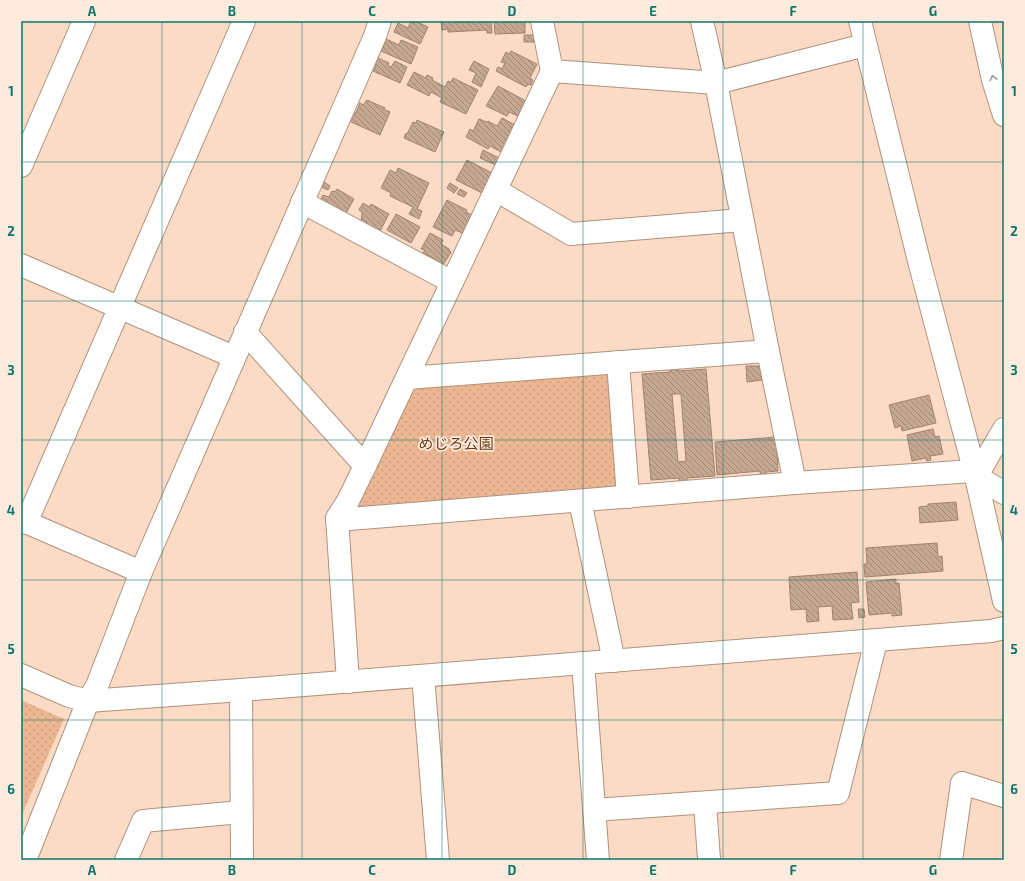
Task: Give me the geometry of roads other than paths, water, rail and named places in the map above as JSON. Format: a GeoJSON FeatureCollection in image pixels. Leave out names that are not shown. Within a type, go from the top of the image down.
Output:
{"type":"FeatureCollection","features":[{"type":"Feature","properties":{"kind":"street"},"geometry":{"type":"LineString","coordinates":[[21,166],[84,21]]}},
{"type":"Feature","properties":{"kind":"street"},"geometry":{"type":"LineString","coordinates":[[140,572],[24,521],[244,21]]}},
{"type":"Feature","properties":{"kind":"street"},"geometry":{"type":"LineString","coordinates":[[33,857],[88,701],[97,686],[140,572],[372,43],[380,21]]}},
{"type":"Feature","properties":{"kind":"street"},"geometry":{"type":"LineString","coordinates":[[348,682],[337,518],[348,501],[365,466],[552,71],[542,21]]}},
{"type":"Feature","properties":{"kind":"street"},"geometry":{"type":"LineString","coordinates":[[702,21],[716,83],[795,483]]}},
{"type":"Feature","properties":{"kind":"street"},"geometry":{"type":"LineString","coordinates":[[860,21],[975,475],[1004,601]]}},
{"type":"Feature","properties":{"kind":"street"},"geometry":{"type":"LineString","coordinates":[[980,21],[993,80],[1004,115]]}},
{"type":"Feature","properties":{"kind":"street"},"geometry":{"type":"LineString","coordinates":[[552,71],[716,83],[865,44]]}},
{"type":"Feature","properties":{"kind":"street"},"geometry":{"type":"LineString","coordinates":[[496,190],[571,234],[742,220]]}},
{"type":"Feature","properties":{"kind":"street"},"geometry":{"type":"LineString","coordinates":[[302,202],[452,282]]}},
{"type":"Feature","properties":{"kind":"street"},"geometry":{"type":"LineString","coordinates":[[21,265],[234,357]]}},
{"type":"Feature","properties":{"kind":"street"},"geometry":{"type":"LineString","coordinates":[[246,332],[365,466]]}},
{"type":"Feature","properties":{"kind":"street"},"geometry":{"type":"LineString","coordinates":[[407,378],[768,351]]}},
{"type":"Feature","properties":{"kind":"street"},"geometry":{"type":"LineString","coordinates":[[618,362],[628,497]]}},
{"type":"Feature","properties":{"kind":"street"},"geometry":{"type":"LineString","coordinates":[[975,475],[1004,429]]}},
{"type":"Feature","properties":{"kind":"street"},"geometry":{"type":"LineString","coordinates":[[337,520],[795,483],[975,475],[1004,493]]}},
{"type":"Feature","properties":{"kind":"street"},"geometry":{"type":"LineString","coordinates":[[580,501],[614,661]]}},
{"type":"Feature","properties":{"kind":"street"},"geometry":{"type":"LineString","coordinates":[[21,675],[69,696],[88,701],[876,641],[991,631],[1004,628]]}},
{"type":"Feature","properties":{"kind":"street"},"geometry":{"type":"LineString","coordinates":[[594,810],[705,804],[838,794],[876,641]]}},
{"type":"Feature","properties":{"kind":"street"},"geometry":{"type":"LineString","coordinates":[[583,663],[598,860]]}},
{"type":"Feature","properties":{"kind":"street"},"geometry":{"type":"LineString","coordinates":[[423,676],[438,860]]}},
{"type":"Feature","properties":{"kind":"street"},"geometry":{"type":"LineString","coordinates":[[241,690],[242,860]]}},
{"type":"Feature","properties":{"kind":"street"},"geometry":{"type":"LineString","coordinates":[[951,860],[962,783],[1004,796]]}},
{"type":"Feature","properties":{"kind":"street"},"geometry":{"type":"LineString","coordinates":[[705,804],[709,859]]}},
{"type":"Feature","properties":{"kind":"street"},"geometry":{"type":"LineString","coordinates":[[126,860],[143,821],[242,812]]}},
{"type":"Feature","properties":{"kind":"park label","name":"めじろ公園"},"geometry":{"type":"Point","coordinates":[456,443]}}]}
